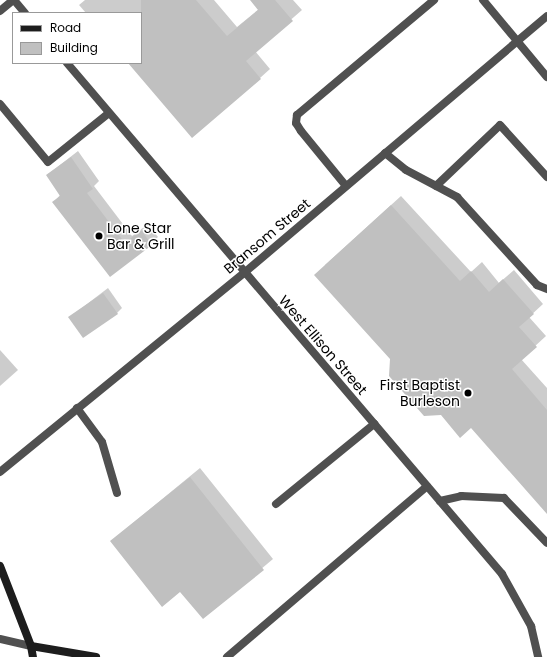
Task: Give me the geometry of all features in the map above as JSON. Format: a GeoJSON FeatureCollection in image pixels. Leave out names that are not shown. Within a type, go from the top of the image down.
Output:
{"type":"FeatureCollection","features":[{"type":"Feature","properties":{"kind":"main road"},"geometry":{"type":"LineString","coordinates":[[0,566],[31,646],[33,657]]}},
{"type":"Feature","properties":{"kind":"main road"},"geometry":{"type":"LineString","coordinates":[[31,646],[96,657]]}},
{"type":"Feature","properties":{"kind":"street"},"geometry":{"type":"LineString","coordinates":[[0,11],[13,0],[24,12]]}},
{"type":"Feature","properties":{"kind":"street"},"geometry":{"type":"LineString","coordinates":[[346,186],[301,131],[296,123],[297,115],[434,0]]}},
{"type":"Feature","properties":{"kind":"street"},"geometry":{"type":"LineString","coordinates":[[483,0],[547,77]]}},
{"type":"Feature","properties":{"kind":"street","name":"Bransom Street"},"geometry":{"type":"LineString","coordinates":[[0,472],[244,273],[547,16]]}},
{"type":"Feature","properties":{"kind":"street","name":"West Ellison Street"},"geometry":{"type":"LineString","coordinates":[[68,64],[244,273],[502,574],[530,626],[538,657]]}},
{"type":"Feature","properties":{"kind":"street"},"geometry":{"type":"LineString","coordinates":[[0,104],[48,162],[109,113]]}},
{"type":"Feature","properties":{"kind":"street"},"geometry":{"type":"LineString","coordinates":[[436,186],[500,125],[547,177]]}},
{"type":"Feature","properties":{"kind":"street"},"geometry":{"type":"LineString","coordinates":[[385,153],[406,170],[457,197],[537,284],[547,290]]}},
{"type":"Feature","properties":{"kind":"street"},"geometry":{"type":"LineString","coordinates":[[77,408],[102,442],[117,493]]}},
{"type":"Feature","properties":{"kind":"street"},"geometry":{"type":"LineString","coordinates":[[276,504],[374,424]]}},
{"type":"Feature","properties":{"kind":"street"},"geometry":{"type":"LineString","coordinates":[[227,657],[427,486]]}},
{"type":"Feature","properties":{"kind":"street"},"geometry":{"type":"LineString","coordinates":[[440,501],[461,496],[504,498],[547,544]]}},
{"type":"Feature","properties":{"kind":"street"},"geometry":{"type":"LineString","coordinates":[[0,639],[31,646]]}},
{"type":"Feature","properties":{"kind":"building"},"geometry":{"type":"Polygon","coordinates":[[[141,0],[196,0],[227,36],[258,10],[250,0],[275,0],[293,21],[246,61],[261,79],[192,138],[129,64],[142,64],[141,0]]]}},
{"type":"Feature","properties":{"kind":"building"},"geometry":{"type":"Polygon","coordinates":[[[71,157],[93,189],[87,193],[125,243],[141,230],[152,245],[110,277],[52,202],[60,196],[46,175],[71,157]]]}},
{"type":"Feature","properties":{"kind":"building","name":"First Baptist Burleson"},"geometry":{"type":"Polygon","coordinates":[[[391,205],[460,281],[471,271],[489,292],[503,279],[534,314],[519,327],[537,347],[512,369],[547,410],[547,514],[471,428],[460,438],[441,415],[424,416],[389,376],[390,359],[314,275],[391,205]]]}},
{"type":"Feature","properties":{"kind":"building"},"geometry":{"type":"Polygon","coordinates":[[[103,293],[118,314],[83,338],[68,317],[103,293]]]}},
{"type":"Feature","properties":{"kind":"building"},"geometry":{"type":"Polygon","coordinates":[[[190,477],[264,570],[203,619],[180,592],[162,607],[110,541],[190,477]]]}},
{"type":"Feature","properties":{"kind":"place","name":"Lone Star Bar & Grill"},"geometry":{"type":"Point","coordinates":[99,236]}},
{"type":"Feature","properties":{"kind":"place","name":"First Baptist Burleson"},"geometry":{"type":"Point","coordinates":[468,393]}}]}
